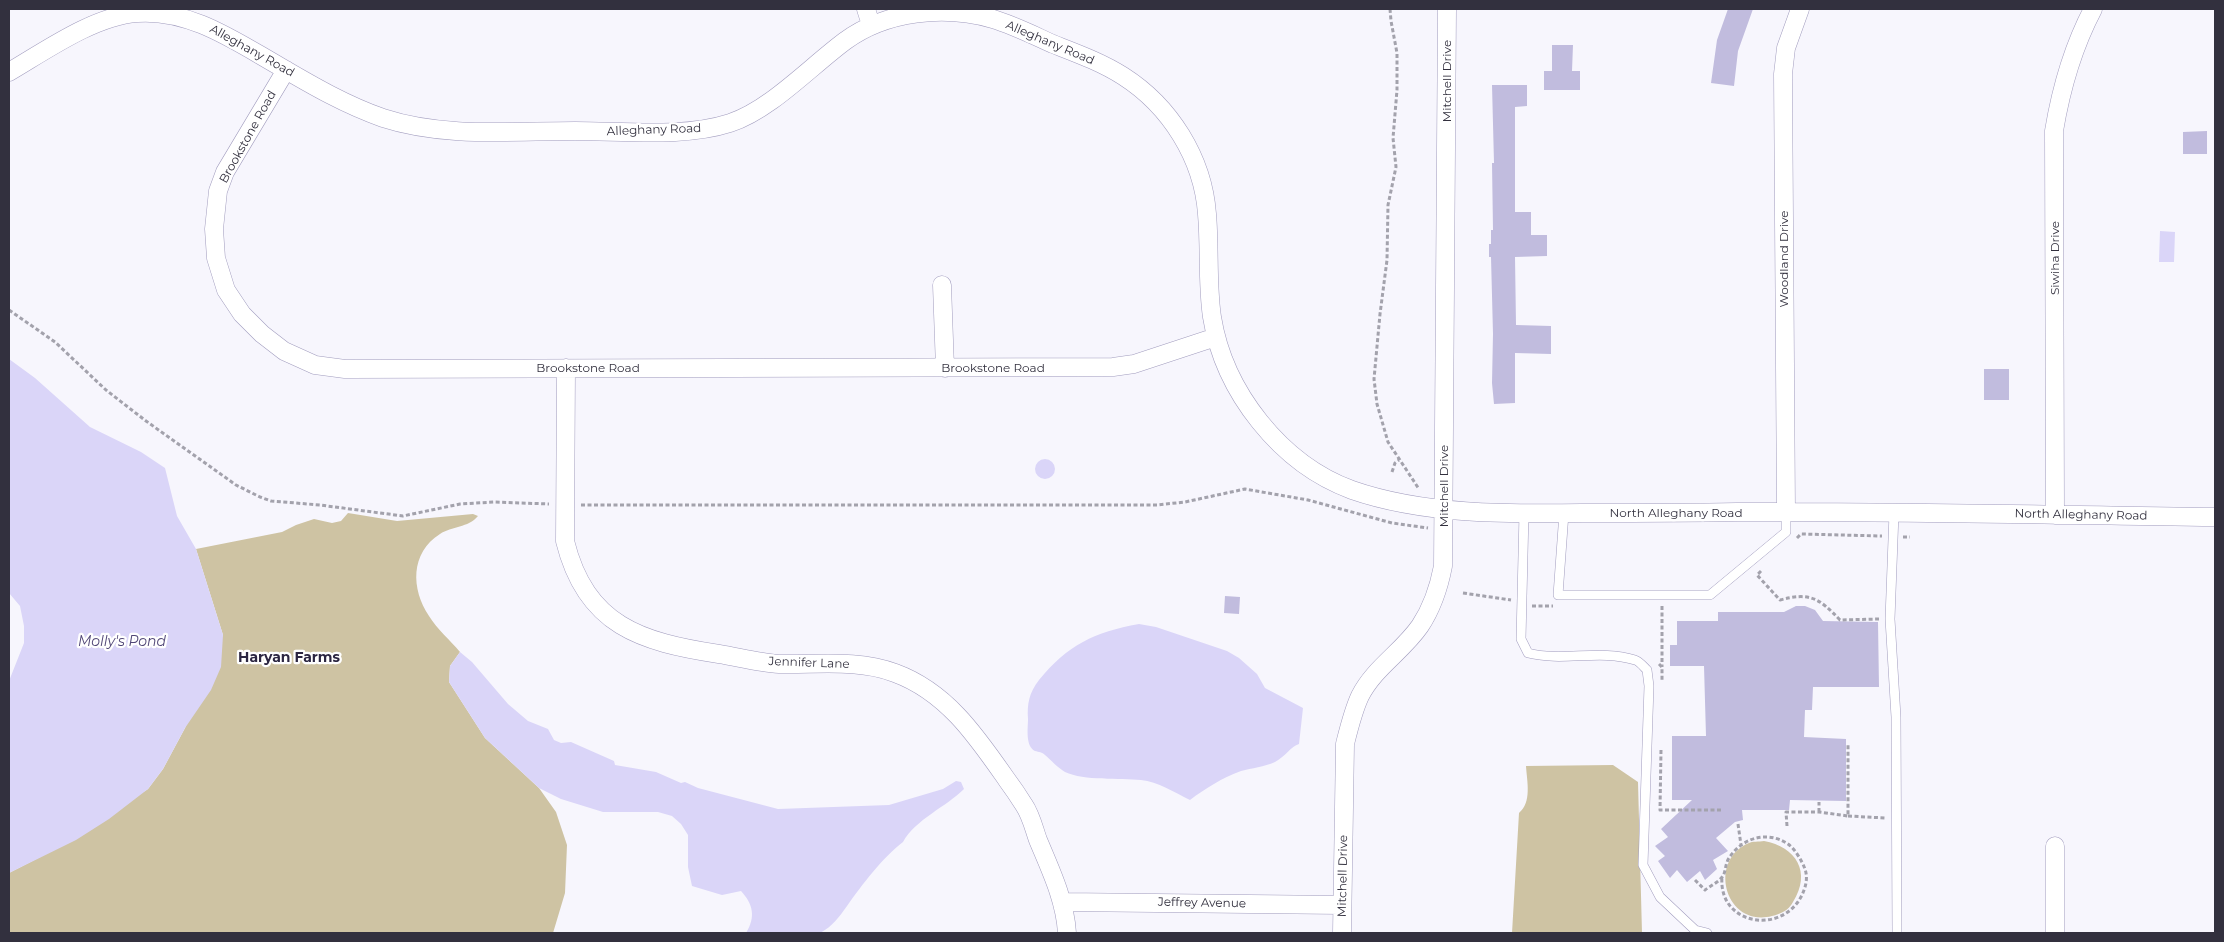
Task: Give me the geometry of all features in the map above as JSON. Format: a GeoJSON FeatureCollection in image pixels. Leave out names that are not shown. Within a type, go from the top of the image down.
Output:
{"type":"FeatureCollection","features":[{"type":"Feature","properties":{"kind":"street","name":"Mitchell Drive"},"geometry":{"type":"LineString","coordinates":[[1342,933],[1345,744],[1350,722],[1361,695],[1380,668],[1420,626],[1438,590],[1443,566],[1447,9]]}},
{"type":"Feature","properties":{"kind":"street","name":"Woodland Drive"},"geometry":{"type":"LineString","coordinates":[[1786,512],[1783,74],[1786,48],[1800,9]]}},
{"type":"Feature","properties":{"kind":"street","name":"Siwiha Drive"},"geometry":{"type":"LineString","coordinates":[[2055,515],[2054,131],[2059,100],[2077,43],[2093,9]]}},
{"type":"Feature","properties":{"kind":"street","name":"Alleghany Road"},"geometry":{"type":"LineString","coordinates":[[9,72],[78,31],[135,11],[176,16],[219,31],[342,102],[388,120],[416,126],[451,130],[679,132],[729,124],[755,112],[849,38],[869,17],[945,12],[976,15],[998,21],[1092,60],[1123,76],[1144,92],[1170,118],[1188,147],[1202,181],[1207,208],[1211,310],[1216,337]]}},
{"type":"Feature","properties":{"kind":"street","name":"Brookstone Road"},"geometry":{"type":"LineString","coordinates":[[286,70],[225,172],[218,191],[214,229],[216,258],[226,290],[242,314],[262,334],[284,351],[315,365],[345,369],[1113,367],[1134,364],[1216,337]]}},
{"type":"Feature","properties":{"kind":"street"},"geometry":{"type":"LineString","coordinates":[[942,285],[944,368]]}},
{"type":"Feature","properties":{"kind":"street","name":"North Alleghany Road"},"geometry":{"type":"LineString","coordinates":[[1216,337],[1239,393],[1273,438],[1299,460],[1320,475],[1346,488],[1372,496],[1421,505],[1469,512],[1524,513],[1786,512],[2215,517]]}},
{"type":"Feature","properties":{"kind":"street","name":"Jennifer Lane"},"geometry":{"type":"LineString","coordinates":[[566,368],[565,541],[571,563],[582,586],[596,606],[616,623],[637,634],[688,649],[776,664],[867,665],[903,677],[926,688],[949,706],[975,733],[1025,807],[1063,902],[1067,933]]}},
{"type":"Feature","properties":{"kind":"street"},"geometry":{"type":"LineString","coordinates":[[2055,846],[2055,933]]}},
{"type":"Feature","properties":{"kind":"street","name":"Jeffrey Avenue"},"geometry":{"type":"LineString","coordinates":[[1063,902],[1342,905]]}},
{"type":"Feature","properties":{"kind":"lane"},"geometry":{"type":"LineString","coordinates":[[1564,513],[1558,595],[1710,595],[1786,532],[1786,512]]}},
{"type":"Feature","properties":{"kind":"lane"},"geometry":{"type":"LineString","coordinates":[[1524,513],[1520,639],[1528,652],[1539,656],[1556,658],[1602,655],[1636,660],[1647,670],[1649,686],[1643,864],[1660,897],[1695,930],[1707,933]]}},
{"type":"Feature","properties":{"kind":"lane"},"geometry":{"type":"LineString","coordinates":[[1894,513],[1890,619],[1896,716],[1898,933]]}},
{"type":"Feature","properties":{"kind":"path"},"geometry":{"type":"LineString","coordinates":[[1390,9],[1390,21],[1397,53],[1397,90],[1393,138],[1396,167],[1388,205],[1387,260],[1374,379],[1377,404],[1388,442],[1422,494],[1419,528]]}},
{"type":"Feature","properties":{"kind":"path"},"geometry":{"type":"LineString","coordinates":[[9,310],[55,342],[106,390],[146,422],[236,485],[271,501],[320,504],[403,516],[460,504],[494,502],[565,504],[1157,504],[1185,502],[1245,489],[1308,500],[1363,516],[1419,528],[1444,528]]}},
{"type":"Feature","properties":{"kind":"path"},"geometry":{"type":"LineString","coordinates":[[1392,472],[1395,463],[1399,460]]}},
{"type":"Feature","properties":{"kind":"path"},"geometry":{"type":"LineString","coordinates":[[1794,541],[1801,534],[1910,537]]}},
{"type":"Feature","properties":{"kind":"path"},"geometry":{"type":"LineString","coordinates":[[1764,568],[1757,574],[1780,600],[1798,595],[1817,598],[1840,620],[1890,619]]}},
{"type":"Feature","properties":{"kind":"path"},"geometry":{"type":"LineString","coordinates":[[1662,606],[1662,667]]}},
{"type":"Feature","properties":{"kind":"path"},"geometry":{"type":"LineString","coordinates":[[1848,743],[1848,816]]}},
{"type":"Feature","properties":{"kind":"path"},"geometry":{"type":"LineString","coordinates":[[1819,802],[1819,812]]}},
{"type":"Feature","properties":{"kind":"path"},"geometry":{"type":"LineString","coordinates":[[1787,826],[1786,812],[1819,812],[1848,816],[1897,818]]}},
{"type":"Feature","properties":{"kind":"path"},"geometry":{"type":"LineString","coordinates":[[1738,824],[1741,845]]}},
{"type":"Feature","properties":{"kind":"path"},"geometry":{"type":"LineString","coordinates":[[1751,838],[1777,838],[1789,845],[1800,860],[1806,872],[1806,886],[1796,906],[1785,915],[1770,920],[1754,920],[1734,910],[1724,896],[1722,877],[1728,860],[1741,845],[1751,838]]}},
{"type":"Feature","properties":{"kind":"path"},"geometry":{"type":"LineString","coordinates":[[1695,880],[1704,890],[1722,877]]}},
{"type":"Feature","properties":{"kind":"shaded area"},"geometry":{"type":"Polygon","coordinates":[[[348,513],[397,521],[473,514],[478,516],[470,523],[445,531],[430,542],[423,551],[419,561],[416,572],[417,583],[423,606],[429,616],[460,652],[450,666],[449,682],[485,738],[539,788],[556,812],[567,845],[565,893],[553,933],[9,933],[9,873],[40,857],[148,789],[163,769],[185,728],[223,635],[196,549],[282,532],[314,519],[332,523],[341,521],[348,513]]]}},
{"type":"Feature","properties":{"kind":"shaded area"},"geometry":{"type":"Polygon","coordinates":[[[1613,765],[1638,782],[1642,933],[1512,933],[1519,813],[1526,803],[1528,791],[1526,766],[1613,765]]]}},
{"type":"Feature","properties":{"kind":"shaded area"},"geometry":{"type":"Polygon","coordinates":[[[1764,841],[1785,849],[1792,855],[1801,871],[1801,881],[1799,891],[1791,905],[1782,913],[1756,917],[1743,912],[1733,903],[1727,890],[1725,877],[1728,863],[1736,852],[1750,842],[1764,841]]]}},
{"type":"Feature","properties":{"kind":"water"},"geometry":{"type":"Polygon","coordinates":[[[2160,231],[2175,232],[2174,262],[2159,262],[2160,231]]]}},
{"type":"Feature","properties":{"kind":"water","name":"Molly's Pond"},"geometry":{"type":"Polygon","coordinates":[[[9,359],[35,378],[90,427],[141,452],[165,468],[177,516],[196,549],[223,635],[221,667],[211,690],[185,728],[163,769],[148,789],[109,819],[76,840],[9,873],[9,681],[24,643],[24,626],[20,606],[9,593],[9,359]]]}},
{"type":"Feature","properties":{"kind":"water"},"geometry":{"type":"Polygon","coordinates":[[[1045,459],[1052,462],[1055,469],[1052,476],[1045,479],[1038,476],[1035,469],[1038,462],[1045,459]]]}},
{"type":"Feature","properties":{"kind":"water"},"geometry":{"type":"Polygon","coordinates":[[[1139,624],[1156,627],[1227,651],[1239,658],[1257,674],[1265,688],[1303,708],[1299,744],[1275,762],[1234,774],[1202,791],[1190,800],[1147,781],[1073,775],[1062,770],[1043,753],[1032,749],[1028,736],[1028,708],[1029,699],[1039,680],[1061,658],[1083,642],[1108,631],[1139,624]]]}},
{"type":"Feature","properties":{"kind":"water"},"geometry":{"type":"Polygon","coordinates":[[[460,652],[472,662],[508,704],[528,721],[548,729],[554,740],[561,743],[571,742],[614,761],[615,765],[656,772],[698,788],[778,809],[889,805],[943,789],[956,781],[961,782],[964,789],[915,827],[903,842],[880,863],[838,918],[825,930],[820,933],[746,933],[751,922],[752,911],[741,891],[722,895],[692,886],[688,867],[688,835],[681,824],[672,816],[658,812],[603,812],[561,799],[539,788],[485,738],[449,682],[450,666],[460,652]]]}},
{"type":"Feature","properties":{"kind":"building"},"geometry":{"type":"Polygon","coordinates":[[[1728,9],[1753,9],[1738,51],[1734,86],[1711,83],[1717,40],[1728,9]]]}},
{"type":"Feature","properties":{"kind":"building"},"geometry":{"type":"Polygon","coordinates":[[[1552,45],[1573,45],[1572,71],[1580,71],[1580,90],[1544,90],[1544,71],[1552,71],[1552,45]]]}},
{"type":"Feature","properties":{"kind":"building"},"geometry":{"type":"Polygon","coordinates":[[[1492,85],[1527,85],[1527,106],[1515,107],[1515,212],[1531,212],[1531,235],[1547,235],[1547,256],[1515,257],[1516,325],[1551,326],[1551,354],[1515,353],[1515,403],[1494,404],[1492,383],[1491,257],[1489,257],[1491,230],[1493,230],[1492,85]]]}},
{"type":"Feature","properties":{"kind":"building"},"geometry":{"type":"Polygon","coordinates":[[[2207,131],[2207,154],[2183,154],[2183,132],[2207,131]]]}},
{"type":"Feature","properties":{"kind":"building"},"geometry":{"type":"Polygon","coordinates":[[[1984,369],[2009,369],[2009,400],[1984,400],[1984,369]]]}},
{"type":"Feature","properties":{"kind":"building"},"geometry":{"type":"Polygon","coordinates":[[[1225,596],[1240,597],[1239,614],[1224,613],[1225,596]]]}},
{"type":"Feature","properties":{"kind":"building"},"geometry":{"type":"Polygon","coordinates":[[[1796,606],[1805,606],[1815,610],[1823,621],[1878,622],[1879,687],[1813,687],[1812,710],[1805,710],[1804,737],[1846,739],[1846,801],[1790,800],[1789,810],[1742,810],[1743,820],[1735,822],[1716,838],[1728,851],[1713,860],[1717,869],[1705,880],[1700,871],[1687,882],[1677,870],[1670,878],[1658,861],[1665,856],[1655,846],[1668,837],[1661,829],[1692,800],[1672,800],[1672,736],[1706,736],[1704,666],[1670,666],[1670,645],[1677,645],[1677,621],[1718,621],[1718,612],[1784,612],[1796,606]]]}},
{"type":"Feature","properties":{"kind":"district","name":"Haryan Farms"},"geometry":{"type":"Point","coordinates":[289,658]}}]}
